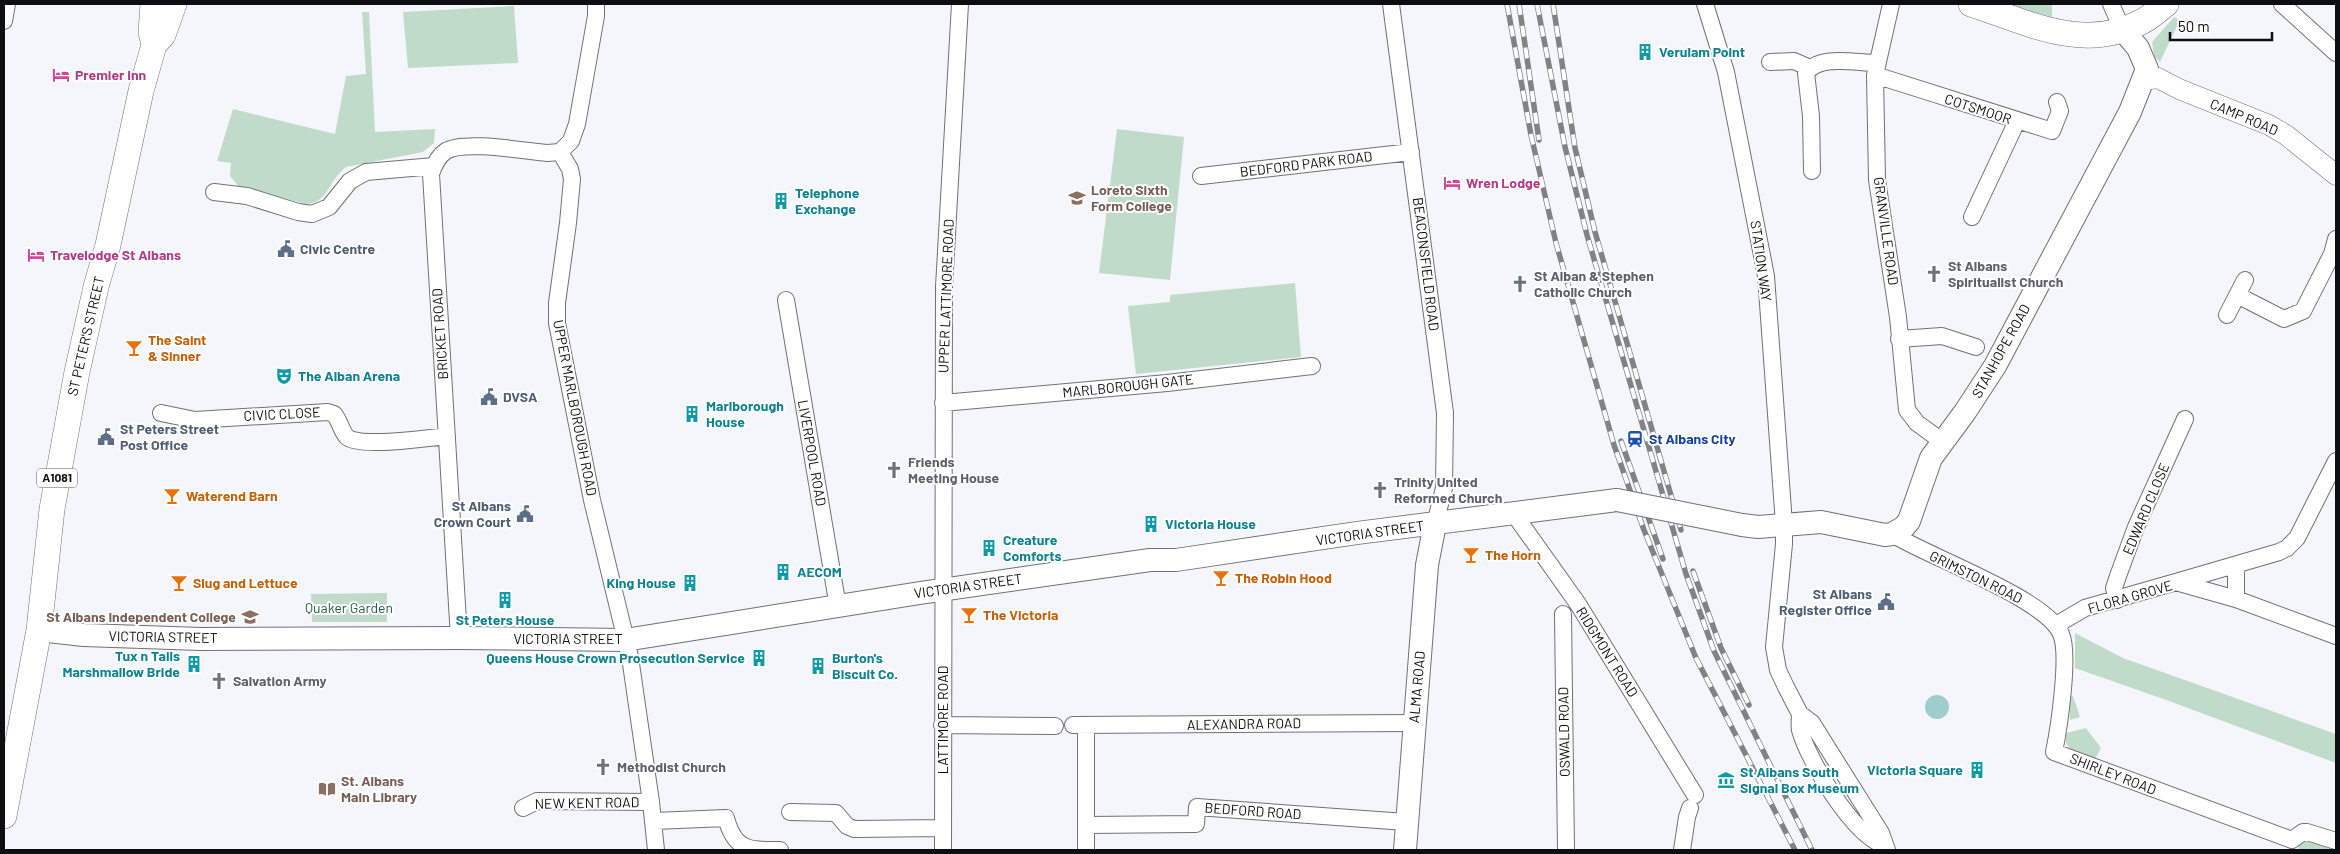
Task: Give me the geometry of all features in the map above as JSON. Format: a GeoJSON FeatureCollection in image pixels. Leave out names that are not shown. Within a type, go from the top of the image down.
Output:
{"type":"FeatureCollection","features":[{"type":"Feature","properties":{"kind":"main road","name":"ST PETER'S STREET"},"geometry":{"type":"LineString","coordinates":[[39,630],[52,509],[77,372],[154,45],[151,32],[153,4]]}},
{"type":"Feature","properties":{"kind":"main road","name":"ST PETER'S STREET"},"geometry":{"type":"LineString","coordinates":[[154,45],[163,35],[174,4]]}},
{"type":"Feature","properties":{"kind":"main road"},"geometry":{"type":"LineString","coordinates":[[1970,4],[2059,33],[2074,36],[2096,36],[2141,23],[2166,4]]}},
{"type":"Feature","properties":{"kind":"main road","name":"STANHOPE ROAD"},"geometry":{"type":"LineString","coordinates":[[1892,534],[1904,527],[1909,521],[1931,458],[1975,398],[1995,366],[2130,112],[2148,69],[2138,48],[2122,29]]}},
{"type":"Feature","properties":{"kind":"main road","name":"VICTORIA STREET"},"geometry":{"type":"LineString","coordinates":[[39,630],[102,636],[201,639],[459,638],[625,640],[1150,560],[1176,560],[1357,533],[1617,500],[1758,527],[1821,522],[1878,535],[1892,534]]}},
{"type":"Feature","properties":{"kind":"main road","name":"ALMA ROAD"},"geometry":{"type":"LineString","coordinates":[[1405,850],[1427,565],[1435,524]]}},
{"type":"Feature","properties":{"kind":"main road","name":"A1081"},"geometry":{"type":"LineString","coordinates":[[4,816],[39,630]]}},
{"type":"Feature","properties":{"kind":"street"},"geometry":{"type":"LineString","coordinates":[[214,192],[247,196],[298,212],[312,214],[329,207],[350,181],[366,172],[434,166],[445,152],[461,146],[547,153],[560,152],[571,141],[577,124],[596,16],[596,4]]}},
{"type":"Feature","properties":{"kind":"street","name":"UPPER LATTIMORE ROAD"},"geometry":{"type":"LineString","coordinates":[[944,590],[944,287],[960,4]]}},
{"type":"Feature","properties":{"kind":"street","name":"BEACONSFIELD ROAD"},"geometry":{"type":"LineString","coordinates":[[1391,4],[1445,414],[1444,488],[1435,524]]}},
{"type":"Feature","properties":{"kind":"street","name":"STATION WAY"},"geometry":{"type":"LineString","coordinates":[[1705,4],[1726,72],[1766,276],[1784,524],[1784,544],[1774,647],[1778,670],[1800,714],[1800,729],[1820,772],[1835,798],[1872,841],[1885,848]]}},
{"type":"Feature","properties":{"kind":"street","name":"GRANVILLE ROAD"},"geometry":{"type":"LineString","coordinates":[[1891,4],[1876,69],[1877,180],[1898,317],[1907,410],[1917,423],[1943,442]]}},
{"type":"Feature","properties":{"kind":"street"},"geometry":{"type":"LineString","coordinates":[[2111,4],[2122,29]]}},
{"type":"Feature","properties":{"kind":"street"},"geometry":{"type":"LineString","coordinates":[[2282,4],[2336,53]]}},
{"type":"Feature","properties":{"kind":"street"},"geometry":{"type":"LineString","coordinates":[[1770,62],[1794,61],[1810,68],[1806,74],[1806,82],[1811,116],[1812,172]]}},
{"type":"Feature","properties":{"kind":"street","name":"COTSMOOR"},"geometry":{"type":"LineString","coordinates":[[1810,68],[1825,62],[1876,69],[2017,121],[2052,131],[2060,111],[2057,102]]}},
{"type":"Feature","properties":{"kind":"street","name":"CAMP ROAD"},"geometry":{"type":"LineString","coordinates":[[2144,80],[2158,78],[2179,90],[2269,125],[2286,135],[2336,175]]}},
{"type":"Feature","properties":{"kind":"street"},"geometry":{"type":"LineString","coordinates":[[1972,217],[2017,121]]}},
{"type":"Feature","properties":{"kind":"street","name":"UPPER MARLBOROUGH ROAD"},"geometry":{"type":"LineString","coordinates":[[560,152],[570,169],[572,179],[557,303],[557,323],[592,500],[625,640],[654,821],[656,850]]}},
{"type":"Feature","properties":{"kind":"street","name":"BEDFORD PARK ROAD"},"geometry":{"type":"LineString","coordinates":[[1200,176],[1411,152]]}},
{"type":"Feature","properties":{"kind":"street","name":"BRICKET ROAD"},"geometry":{"type":"LineString","coordinates":[[434,166],[431,181],[433,222],[459,638]]}},
{"type":"Feature","properties":{"kind":"street"},"geometry":{"type":"LineString","coordinates":[[2237,295],[2284,319],[2303,311],[2332,254],[2336,239]]}},
{"type":"Feature","properties":{"kind":"street"},"geometry":{"type":"LineString","coordinates":[[2227,315],[2245,280]]}},
{"type":"Feature","properties":{"kind":"street","name":"LIVERPOOL ROAD"},"geometry":{"type":"LineString","coordinates":[[786,300],[838,607]]}},
{"type":"Feature","properties":{"kind":"street"},"geometry":{"type":"LineString","coordinates":[[1899,339],[1942,336],[1976,347]]}},
{"type":"Feature","properties":{"kind":"street","name":"MARLBOROUGH GATE"},"geometry":{"type":"LineString","coordinates":[[943,403],[1167,383],[1312,366]]}},
{"type":"Feature","properties":{"kind":"street","name":"CIVIC CLOSE"},"geometry":{"type":"LineString","coordinates":[[161,414],[195,420],[328,412],[334,414],[347,438],[354,441],[369,442],[447,436]]}},
{"type":"Feature","properties":{"kind":"street","name":"EDWARD CLOSE"},"geometry":{"type":"LineString","coordinates":[[2117,600],[2114,588],[2136,527],[2185,419]]}},
{"type":"Feature","properties":{"kind":"street"},"geometry":{"type":"LineString","coordinates":[[2176,582],[2279,552],[2293,544],[2336,461]]}},
{"type":"Feature","properties":{"kind":"street","name":"RIDGMONT ROAD"},"geometry":{"type":"LineString","coordinates":[[1514,514],[1578,604],[1692,801],[1686,817],[1682,850]]}},
{"type":"Feature","properties":{"kind":"street","name":"GRIMSTON ROAD"},"geometry":{"type":"LineString","coordinates":[[1892,534],[1912,546],[2010,591],[2032,605],[2056,625]]}},
{"type":"Feature","properties":{"kind":"street"},"geometry":{"type":"LineString","coordinates":[[2236,565],[2236,600]]}},
{"type":"Feature","properties":{"kind":"street","name":"FLORA GROVE"},"geometry":{"type":"LineString","coordinates":[[2056,625],[2085,608],[2176,582],[2236,600],[2336,636]]}},
{"type":"Feature","properties":{"kind":"street","name":"LATTIMORE ROAD"},"geometry":{"type":"LineString","coordinates":[[943,850],[944,590]]}},
{"type":"Feature","properties":{"kind":"street","name":"OSWALD ROAD"},"geometry":{"type":"LineString","coordinates":[[1563,614],[1566,850]]}},
{"type":"Feature","properties":{"kind":"street","name":"SHIRLEY ROAD"},"geometry":{"type":"LineString","coordinates":[[2056,625],[2062,638],[2064,663],[2061,719],[2054,752],[2293,845],[2303,832],[2336,841]]}},
{"type":"Feature","properties":{"kind":"street","name":"ALEXANDRA ROAD"},"geometry":{"type":"LineString","coordinates":[[1086,825],[1080,725],[1414,723]]}},
{"type":"Feature","properties":{"kind":"street"},"geometry":{"type":"LineString","coordinates":[[942,725],[1055,726]]}},
{"type":"Feature","properties":{"kind":"street","name":"NEW KENT ROAD"},"geometry":{"type":"LineString","coordinates":[[523,808],[537,801],[651,802]]}},
{"type":"Feature","properties":{"kind":"street","name":"BEDFORD ROAD"},"geometry":{"type":"LineString","coordinates":[[1086,825],[1196,824],[1197,807],[1406,822]]}},
{"type":"Feature","properties":{"kind":"street"},"geometry":{"type":"LineString","coordinates":[[790,812],[836,813],[847,826],[854,828],[943,828]]}},
{"type":"Feature","properties":{"kind":"street"},"geometry":{"type":"LineString","coordinates":[[654,821],[726,818],[735,841],[743,847],[754,850],[780,850]]}},
{"type":"Feature","properties":{"kind":"street"},"geometry":{"type":"LineString","coordinates":[[1086,825],[1086,850]]}},
{"type":"Feature","properties":{"kind":"green space"},"geometry":{"type":"Polygon","coordinates":[[[2002,4],[2052,4],[2052,17],[2002,4]]]}},
{"type":"Feature","properties":{"kind":"green space"},"geometry":{"type":"Polygon","coordinates":[[[514,6],[518,63],[408,68],[403,12],[514,6]]]}},
{"type":"Feature","properties":{"kind":"green space"},"geometry":{"type":"Polygon","coordinates":[[[362,12],[369,12],[375,132],[435,129],[434,143],[423,152],[346,167],[340,172],[323,196],[313,203],[306,204],[239,187],[230,176],[231,163],[217,161],[233,109],[335,134],[346,76],[366,74],[362,12]]]}},
{"type":"Feature","properties":{"kind":"green space"},"geometry":{"type":"Polygon","coordinates":[[[2174,17],[2180,20],[2160,62],[2154,56],[2152,42],[2174,17]]]}},
{"type":"Feature","properties":{"kind":"green space"},"geometry":{"type":"Polygon","coordinates":[[[1117,129],[1184,137],[1170,280],[1099,273],[1117,129]]]}},
{"type":"Feature","properties":{"kind":"green space"},"geometry":{"type":"Polygon","coordinates":[[[1295,283],[1301,357],[1136,374],[1128,306],[1170,302],[1170,295],[1295,283]]]}},
{"type":"Feature","properties":{"kind":"green space","name":"Quaker Garden"},"geometry":{"type":"Polygon","coordinates":[[[387,593],[387,622],[312,622],[311,594],[387,593]]]}},
{"type":"Feature","properties":{"kind":"green space"},"geometry":{"type":"Polygon","coordinates":[[[2075,633],[2123,658],[2336,734],[2336,763],[2075,668],[2075,633]]]}},
{"type":"Feature","properties":{"kind":"green space"},"geometry":{"type":"Polygon","coordinates":[[[2073,696],[2080,717],[2070,720],[2069,698],[2073,696]]]}},
{"type":"Feature","properties":{"kind":"green space"},"geometry":{"type":"Polygon","coordinates":[[[2086,728],[2101,748],[2095,759],[2073,751],[2066,744],[2066,733],[2086,728]]]}},
{"type":"Feature","properties":{"kind":"green space"},"geometry":{"type":"Polygon","coordinates":[[[2302,838],[2336,846],[2336,850],[2299,850],[2298,845],[2302,838]]]}},
{"type":"Feature","properties":{"kind":"water"},"geometry":{"type":"Polygon","coordinates":[[[1937,695],[1945,699],[1949,707],[1945,715],[1937,719],[1929,715],[1925,707],[1929,699],[1937,695]]]}},
{"type":"Feature","properties":{"kind":"railway"},"geometry":{"type":"LineString","coordinates":[[1507,4],[1531,135],[1556,243],[1614,445],[1644,530],[1696,658],[1795,850]]}},
{"type":"Feature","properties":{"kind":"railway"},"geometry":{"type":"LineString","coordinates":[[1519,4],[1539,140]]}},
{"type":"Feature","properties":{"kind":"railway"},"geometry":{"type":"LineString","coordinates":[[1537,4],[1565,147],[1587,235],[1686,574],[1714,651],[1812,850]]}},
{"type":"Feature","properties":{"kind":"railway"},"geometry":{"type":"LineString","coordinates":[[1553,4],[1575,148],[1595,232],[1681,530]]}},
{"type":"Feature","properties":{"kind":"railway"},"geometry":{"type":"LineString","coordinates":[[1621,441],[1663,559]]}},
{"type":"Feature","properties":{"kind":"railway"},"geometry":{"type":"LineString","coordinates":[[1693,571],[1721,648],[1749,705]]}},
{"type":"Feature","properties":{"kind":"place","name":"Verulam Point"},"geometry":{"type":"Point","coordinates":[1645,52]}},
{"type":"Feature","properties":{"kind":"place","name":"Premier Inn"},"geometry":{"type":"Point","coordinates":[61,75]}},
{"type":"Feature","properties":{"kind":"place","name":"Wren Lodge"},"geometry":{"type":"Point","coordinates":[1452,183]}},
{"type":"Feature","properties":{"kind":"place","name":"Loreto Sixth Form College"},"geometry":{"type":"Point","coordinates":[1077,198]}},
{"type":"Feature","properties":{"kind":"place","name":"Telephone Exchange"},"geometry":{"type":"Point","coordinates":[781,201]}},
{"type":"Feature","properties":{"kind":"place","name":"Civic Centre"},"geometry":{"type":"Point","coordinates":[286,249]}},
{"type":"Feature","properties":{"kind":"place","name":"Travelodge St Albans"},"geometry":{"type":"Point","coordinates":[36,255]}},
{"type":"Feature","properties":{"kind":"place","name":"St Albans Spiritualist Church"},"geometry":{"type":"Point","coordinates":[1934,274]}},
{"type":"Feature","properties":{"kind":"place","name":"St Alban & Stephen Catholic Church"},"geometry":{"type":"Point","coordinates":[1520,284]}},
{"type":"Feature","properties":{"kind":"place","name":"The Saint & Sinner"},"geometry":{"type":"Point","coordinates":[134,348]}},
{"type":"Feature","properties":{"kind":"place","name":"The Alban Arena"},"geometry":{"type":"Point","coordinates":[284,376]}},
{"type":"Feature","properties":{"kind":"place","name":"DVSA"},"geometry":{"type":"Point","coordinates":[489,397]}},
{"type":"Feature","properties":{"kind":"place","name":"Marlborough House"},"geometry":{"type":"Point","coordinates":[692,414]}},
{"type":"Feature","properties":{"kind":"place","name":"St Peters Street Post Office"},"geometry":{"type":"Point","coordinates":[106,437]}},
{"type":"Feature","properties":{"kind":"place","name":"St Albans City"},"geometry":{"type":"Point","coordinates":[1635,439]}},
{"type":"Feature","properties":{"kind":"place","name":"Friends Meeting House"},"geometry":{"type":"Point","coordinates":[894,470]}},
{"type":"Feature","properties":{"kind":"place","name":"Trinity United Reformed Church"},"geometry":{"type":"Point","coordinates":[1380,490]}},
{"type":"Feature","properties":{"kind":"place","name":"Waterend Barn"},"geometry":{"type":"Point","coordinates":[172,496]}},
{"type":"Feature","properties":{"kind":"place","name":"St Albans Crown Court"},"geometry":{"type":"Point","coordinates":[525,514]}},
{"type":"Feature","properties":{"kind":"place","name":"Victoria House"},"geometry":{"type":"Point","coordinates":[1151,524]}},
{"type":"Feature","properties":{"kind":"place","name":"Creature Comforts"},"geometry":{"type":"Point","coordinates":[989,548]}},
{"type":"Feature","properties":{"kind":"place","name":"The Horn"},"geometry":{"type":"Point","coordinates":[1471,555]}},
{"type":"Feature","properties":{"kind":"place","name":"AECOM"},"geometry":{"type":"Point","coordinates":[783,572]}},
{"type":"Feature","properties":{"kind":"place","name":"The Robin Hood"},"geometry":{"type":"Point","coordinates":[1221,578]}},
{"type":"Feature","properties":{"kind":"place","name":"Slug and Lettuce"},"geometry":{"type":"Point","coordinates":[179,583]}},
{"type":"Feature","properties":{"kind":"place","name":"King House"},"geometry":{"type":"Point","coordinates":[690,583]}},
{"type":"Feature","properties":{"kind":"place","name":"St Peters House"},"geometry":{"type":"Point","coordinates":[505,600]}},
{"type":"Feature","properties":{"kind":"place","name":"St Albans Register Office"},"geometry":{"type":"Point","coordinates":[1886,602]}},
{"type":"Feature","properties":{"kind":"place","name":"The Victoria"},"geometry":{"type":"Point","coordinates":[969,615]}},
{"type":"Feature","properties":{"kind":"place","name":"St Albans Independent College"},"geometry":{"type":"Point","coordinates":[250,617]}},
{"type":"Feature","properties":{"kind":"place","name":"Queens House Crown Prosecution Service"},"geometry":{"type":"Point","coordinates":[759,658]}},
{"type":"Feature","properties":{"kind":"place","name":"Tux n Tails Marshmallow Bride"},"geometry":{"type":"Point","coordinates":[194,664]}},
{"type":"Feature","properties":{"kind":"place","name":"Burton's Biscuit Co."},"geometry":{"type":"Point","coordinates":[818,666]}},
{"type":"Feature","properties":{"kind":"place","name":"Salvation Army"},"geometry":{"type":"Point","coordinates":[219,681]}},
{"type":"Feature","properties":{"kind":"place","name":"Methodist Church"},"geometry":{"type":"Point","coordinates":[603,767]}},
{"type":"Feature","properties":{"kind":"place","name":"Victoria Square"},"geometry":{"type":"Point","coordinates":[1977,770]}},
{"type":"Feature","properties":{"kind":"place","name":"St Albans South Signal Box Museum"},"geometry":{"type":"Point","coordinates":[1726,780]}},
{"type":"Feature","properties":{"kind":"place","name":"St. Albans Main Library"},"geometry":{"type":"Point","coordinates":[327,789]}}]}
